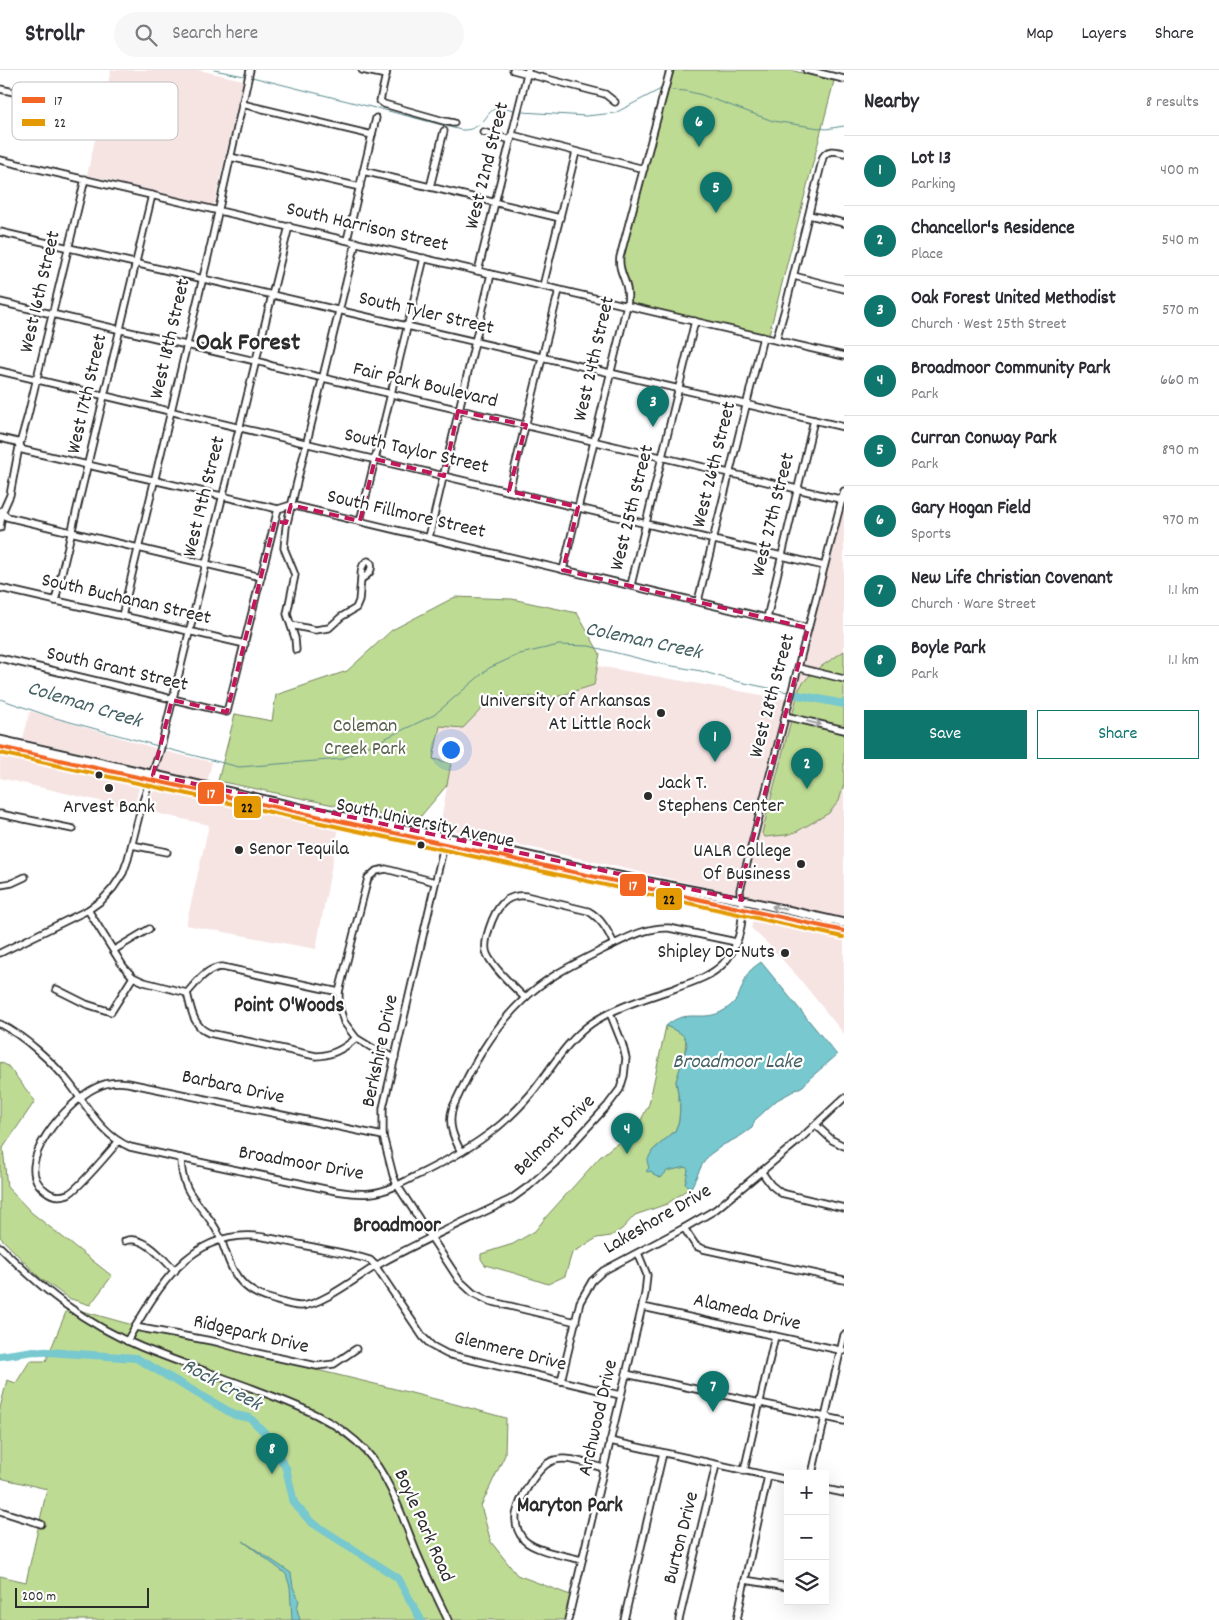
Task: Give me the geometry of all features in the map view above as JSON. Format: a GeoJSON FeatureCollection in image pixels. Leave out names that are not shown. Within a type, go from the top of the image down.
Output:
{"type":"FeatureCollection","features":[{"type":"Feature","properties":{"kind":"main road","name":"South University Avenue"},"geometry":{"type":"LineString","coordinates":[[0,740],[152,778]]}},
{"type":"Feature","properties":{"kind":"main road","name":"South University Avenue"},"geometry":{"type":"LineString","coordinates":[[0,747],[310,810],[844,932]]}},
{"type":"Feature","properties":{"kind":"main road","name":"South University Avenue"},"geometry":{"type":"LineString","coordinates":[[445,841],[742,900],[844,924]]}},
{"type":"Feature","properties":{"kind":"street"},"geometry":{"type":"LineString","coordinates":[[362,70],[386,73],[380,101],[394,108],[454,122]]}},
{"type":"Feature","properties":{"kind":"street"},"geometry":{"type":"LineString","coordinates":[[513,70],[528,72],[605,94],[615,102]]}},
{"type":"Feature","properties":{"kind":"street","name":"West 24th Street"},"geometry":{"type":"LineString","coordinates":[[563,570],[627,306],[627,286],[620,272],[619,263],[670,70]]}},
{"type":"Feature","properties":{"kind":"street"},"geometry":{"type":"LineString","coordinates":[[806,70],[844,79]]}},
{"type":"Feature","properties":{"kind":"street","name":"West 18th Street"},"geometry":{"type":"LineString","coordinates":[[122,616],[187,345],[249,72]]}},
{"type":"Feature","properties":{"kind":"street","name":"West 22nd Street"},"geometry":{"type":"LineString","coordinates":[[478,271],[528,72]]}},
{"type":"Feature","properties":{"kind":"street"},"geometry":{"type":"LineString","coordinates":[[242,104],[372,135]]}},
{"type":"Feature","properties":{"kind":"street"},"geometry":{"type":"LineString","coordinates":[[347,240],[376,118]]}},
{"type":"Feature","properties":{"kind":"street"},"geometry":{"type":"LineString","coordinates":[[430,187],[444,131]]}},
{"type":"Feature","properties":{"kind":"street"},"geometry":{"type":"LineString","coordinates":[[483,132],[644,169]]}},
{"type":"Feature","properties":{"kind":"street"},"geometry":{"type":"LineString","coordinates":[[776,340],[823,158],[826,153],[832,151],[844,153]]}},
{"type":"Feature","properties":{"kind":"street"},"geometry":{"type":"LineString","coordinates":[[543,286],[576,152]]}},
{"type":"Feature","properties":{"kind":"street"},"geometry":{"type":"LineString","coordinates":[[230,157],[360,187]]}},
{"type":"Feature","properties":{"kind":"street","name":"South Harrison Street"},"geometry":{"type":"LineString","coordinates":[[0,160],[844,356]]}},
{"type":"Feature","properties":{"kind":"street"},"geometry":{"type":"LineString","coordinates":[[363,171],[560,218]]}},
{"type":"Feature","properties":{"kind":"street","name":"West 16th Street"},"geometry":{"type":"LineString","coordinates":[[0,528],[1,511],[10,495],[20,446],[85,179]]}},
{"type":"Feature","properties":{"kind":"street","name":"West 17th Street"},"geometry":{"type":"LineString","coordinates":[[55,600],[152,195]]}},
{"type":"Feature","properties":{"kind":"street"},"geometry":{"type":"LineString","coordinates":[[809,215],[844,223]]}},
{"type":"Feature","properties":{"kind":"street","name":"West 19th Street"},"geometry":{"type":"LineString","coordinates":[[152,778],[289,226]]}},
{"type":"Feature","properties":{"kind":"street","name":"South Tyler Street"},"geometry":{"type":"LineString","coordinates":[[0,232],[844,427]]}},
{"type":"Feature","properties":{"kind":"street"},"geometry":{"type":"LineString","coordinates":[[296,650],[288,608],[296,575],[284,548],[286,524],[356,242]]}},
{"type":"Feature","properties":{"kind":"street"},"geometry":{"type":"LineString","coordinates":[[360,521],[424,258]]}},
{"type":"Feature","properties":{"kind":"street"},"geometry":{"type":"LineString","coordinates":[[429,537],[491,274]]}},
{"type":"Feature","properties":{"kind":"street"},"geometry":{"type":"LineString","coordinates":[[794,276],[844,288]]}},
{"type":"Feature","properties":{"kind":"street"},"geometry":{"type":"LineString","coordinates":[[509,491],[559,290]]}},
{"type":"Feature","properties":{"kind":"street","name":"Fair Park Boulevard"},"geometry":{"type":"LineString","coordinates":[[0,302],[843,500]]}},
{"type":"Feature","properties":{"kind":"street","name":"West 25th Street"},"geometry":{"type":"LineString","coordinates":[[630,585],[695,321]]}},
{"type":"Feature","properties":{"kind":"street","name":"West 26th Street"},"geometry":{"type":"LineString","coordinates":[[698,601],[762,337]]}},
{"type":"Feature","properties":{"kind":"street","name":"South Taylor Street"},"geometry":{"type":"LineString","coordinates":[[0,371],[824,566]]}},
{"type":"Feature","properties":{"kind":"street","name":"West 27th Street"},"geometry":{"type":"LineString","coordinates":[[767,618],[814,420]]}},
{"type":"Feature","properties":{"kind":"street"},"geometry":{"type":"LineString","coordinates":[[0,438],[14,441],[23,450],[278,509],[291,505]]}},
{"type":"Feature","properties":{"kind":"street","name":"West 28th Street"},"geometry":{"type":"LineString","coordinates":[[742,910],[742,900],[739,892],[844,491]]}},
{"type":"Feature","properties":{"kind":"street","name":"South Fillmore Street"},"geometry":{"type":"LineString","coordinates":[[291,505],[808,628]]}},
{"type":"Feature","properties":{"kind":"street"},"geometry":{"type":"LineString","coordinates":[[244,644],[278,509]]}},
{"type":"Feature","properties":{"kind":"street"},"geometry":{"type":"LineString","coordinates":[[1,511],[7,517],[261,577]]}},
{"type":"Feature","properties":{"kind":"street"},"geometry":{"type":"LineString","coordinates":[[275,522],[286,524]]}},
{"type":"Feature","properties":{"kind":"street"},"geometry":{"type":"LineString","coordinates":[[291,625],[315,630],[329,628],[356,608],[359,601],[361,579]]}},
{"type":"Feature","properties":{"kind":"street","name":"South Buchanan Street"},"geometry":{"type":"LineString","coordinates":[[0,588],[244,644]]}},
{"type":"Feature","properties":{"kind":"street","name":"South Grant Street"},"geometry":{"type":"LineString","coordinates":[[0,658],[227,712],[244,644]]}},
{"type":"Feature","properties":{"kind":"street"},"geometry":{"type":"LineString","coordinates":[[799,668],[844,679]]}},
{"type":"Feature","properties":{"kind":"street"},"geometry":{"type":"LineString","coordinates":[[785,716],[844,730]]}},
{"type":"Feature","properties":{"kind":"street"},"geometry":{"type":"LineString","coordinates":[[1,952],[88,910],[102,900],[116,884],[126,866],[142,804],[152,778]]}},
{"type":"Feature","properties":{"kind":"street"},"geometry":{"type":"LineString","coordinates":[[0,814],[73,829]]}},
{"type":"Feature","properties":{"kind":"street","name":"Berkshire Drive"},"geometry":{"type":"LineString","coordinates":[[445,841],[383,1108],[383,1136],[393,1175],[459,1280],[478,1296],[498,1304],[576,1322]]}},
{"type":"Feature","properties":{"kind":"street"},"geometry":{"type":"LineString","coordinates":[[132,845],[167,852]]}},
{"type":"Feature","properties":{"kind":"street"},"geometry":{"type":"LineString","coordinates":[[394,1058],[356,1038],[342,1018],[339,992],[368,878],[376,871],[386,869],[435,882]]}},
{"type":"Feature","properties":{"kind":"street"},"geometry":{"type":"LineString","coordinates":[[0,885],[12,883],[25,877]]}},
{"type":"Feature","properties":{"kind":"street"},"geometry":{"type":"LineString","coordinates":[[525,998],[492,962],[486,949],[486,938],[496,913],[507,899],[526,896],[588,911],[603,925],[614,944]]}},
{"type":"Feature","properties":{"kind":"street"},"geometry":{"type":"LineString","coordinates":[[88,910],[123,966],[133,977],[144,982],[187,993]]}},
{"type":"Feature","properties":{"kind":"street","name":"Broadmoor Drive"},"geometry":{"type":"LineString","coordinates":[[0,1024],[42,1055],[62,1075],[102,1128],[118,1142],[130,1147],[354,1193],[374,1193],[398,1185],[461,1152],[488,1135],[513,1113],[532,1092],[556,1058],[593,1023],[610,1013],[708,974],[724,962],[736,942],[742,927],[742,910]]}},
{"type":"Feature","properties":{"kind":"street"},"geometry":{"type":"LineString","coordinates":[[461,1152],[451,1127],[450,1116],[453,1107],[488,1042],[507,1017],[525,998],[564,970],[644,931],[661,928],[677,929],[736,942]]}},
{"type":"Feature","properties":{"kind":"street"},"geometry":{"type":"LineString","coordinates":[[114,950],[149,929]]}},
{"type":"Feature","properties":{"kind":"street"},"geometry":{"type":"LineString","coordinates":[[187,993],[207,972],[214,968],[222,967],[339,992]]}},
{"type":"Feature","properties":{"kind":"street"},"geometry":{"type":"LineString","coordinates":[[56,989],[86,1004],[111,1012],[133,977]]}},
{"type":"Feature","properties":{"kind":"street"},"geometry":{"type":"LineString","coordinates":[[187,993],[197,1024],[202,1030],[209,1033],[316,1056],[334,1053],[350,1044],[356,1038]]}},
{"type":"Feature","properties":{"kind":"street","name":"Belmont Drive"},"geometry":{"type":"LineString","coordinates":[[182,1158],[183,1175],[187,1188],[218,1233],[232,1269],[244,1284],[256,1293],[295,1306],[305,1306],[317,1302],[376,1266],[511,1199],[530,1186],[555,1163],[614,1099],[622,1085],[626,1058],[610,1013]]}},
{"type":"Feature","properties":{"kind":"street","name":"Barbara Drive"},"geometry":{"type":"LineString","coordinates":[[118,1142],[70,1193],[62,1196],[55,1195],[42,1188],[37,1181],[35,1160],[39,1147],[60,1117],[80,1098],[100,1085],[119,1081],[383,1136]]}},
{"type":"Feature","properties":{"kind":"street","name":"Lakeshore Drive"},"geometry":{"type":"LineString","coordinates":[[561,1381],[582,1299],[592,1281],[603,1271],[714,1210],[844,1098]]}},
{"type":"Feature","properties":{"kind":"street"},"geometry":{"type":"LineString","coordinates":[[816,1124],[832,1140],[844,1146]]}},
{"type":"Feature","properties":{"kind":"street"},"geometry":{"type":"LineString","coordinates":[[761,1171],[771,1185],[781,1193],[844,1208]]}},
{"type":"Feature","properties":{"kind":"street"},"geometry":{"type":"LineString","coordinates":[[684,1228],[696,1246],[703,1249],[844,1280]]}},
{"type":"Feature","properties":{"kind":"street"},"geometry":{"type":"LineString","coordinates":[[127,1341],[142,1312],[175,1271],[197,1249],[220,1239],[237,1236],[259,1236],[368,1259],[376,1266]]}},
{"type":"Feature","properties":{"kind":"street"},"geometry":{"type":"LineString","coordinates":[[125,1241],[137,1240],[149,1247],[175,1271]]}},
{"type":"Feature","properties":{"kind":"street","name":"Boyle Park Road"},"geometry":{"type":"LineString","coordinates":[[0,1247],[54,1297],[88,1320],[127,1341],[294,1404],[325,1420],[359,1444],[384,1474],[420,1560],[448,1620]]}},
{"type":"Feature","properties":{"kind":"street","name":"Archwood Drive"},"geometry":{"type":"LineString","coordinates":[[568,1620],[647,1287],[646,1275],[638,1253]]}},
{"type":"Feature","properties":{"kind":"street","name":"Glenmere Drive"},"geometry":{"type":"LineString","coordinates":[[376,1266],[416,1328],[427,1342],[439,1350],[460,1358],[620,1395]]}},
{"type":"Feature","properties":{"kind":"street","name":"Alameda Drive"},"geometry":{"type":"LineString","coordinates":[[643,1307],[842,1351]]}},
{"type":"Feature","properties":{"kind":"street","name":"Ridgepark Drive"},"geometry":{"type":"LineString","coordinates":[[135,1327],[217,1342],[252,1352],[317,1366],[334,1364],[356,1349]]}},
{"type":"Feature","properties":{"kind":"street"},"geometry":{"type":"LineString","coordinates":[[813,1470],[842,1351],[844,1335]]}},
{"type":"Feature","properties":{"kind":"street"},"geometry":{"type":"LineString","coordinates":[[744,1471],[775,1336]]}},
{"type":"Feature","properties":{"kind":"street"},"geometry":{"type":"LineString","coordinates":[[626,1374],[844,1421]]}},
{"type":"Feature","properties":{"kind":"street"},"geometry":{"type":"LineString","coordinates":[[610,1441],[784,1479]]}},
{"type":"Feature","properties":{"kind":"street"},"geometry":{"type":"LineString","coordinates":[[624,1620],[663,1452]]}},
{"type":"Feature","properties":{"kind":"street"},"geometry":{"type":"LineString","coordinates":[[582,1560],[530,1544],[519,1533],[516,1516],[532,1480],[547,1463],[564,1459],[604,1468]]}},
{"type":"Feature","properties":{"kind":"street","name":"Burton Drive"},"geometry":{"type":"LineString","coordinates":[[679,1620],[716,1464]]}},
{"type":"Feature","properties":{"kind":"street"},"geometry":{"type":"LineString","coordinates":[[737,1620],[768,1476]]}},
{"type":"Feature","properties":{"kind":"street"},"geometry":{"type":"LineString","coordinates":[[829,1490],[844,1492]]}},
{"type":"Feature","properties":{"kind":"street"},"geometry":{"type":"LineString","coordinates":[[0,1511],[41,1524]]}},
{"type":"Feature","properties":{"kind":"street"},"geometry":{"type":"LineString","coordinates":[[745,1580],[784,1586]]}},
{"type":"Feature","properties":{"kind":"highlighted area"},"geometry":{"type":"Polygon","coordinates":[[[458,411],[526,425],[509,491],[578,507],[563,570],[808,628],[739,892],[742,900],[153,775],[172,700],[227,712],[275,521],[286,523],[291,505],[360,521],[375,459],[444,476],[458,411]]]}},
{"type":"Feature","properties":{"kind":"shaded area"},"geometry":{"type":"Polygon","coordinates":[[[111,70],[199,70],[243,80],[214,205],[87,175],[95,140],[178,140],[178,82],[108,82],[111,70]]]}},
{"type":"Feature","properties":{"kind":"shaded area","name":"University of Arkansas At Little Rock"},"geometry":{"type":"Polygon","coordinates":[[[844,492],[844,918],[440,827],[451,764],[432,759],[440,726],[463,728],[493,697],[556,697],[594,685],[598,666],[790,700],[844,492]]]}},
{"type":"Feature","properties":{"kind":"shaded area"},"geometry":{"type":"Polygon","coordinates":[[[30,711],[158,749],[152,766],[149,768],[23,739],[30,711]]]}},
{"type":"Feature","properties":{"kind":"shaded area"},"geometry":{"type":"Polygon","coordinates":[[[163,751],[212,762],[207,783],[159,771],[163,751]]]}},
{"type":"Feature","properties":{"kind":"shaded area"},"geometry":{"type":"Polygon","coordinates":[[[0,752],[138,785],[134,809],[0,778],[0,752]]]}},
{"type":"Feature","properties":{"kind":"shaded area"},"geometry":{"type":"Polygon","coordinates":[[[155,789],[339,827],[316,949],[186,925],[209,825],[147,811],[155,789]]]}},
{"type":"Feature","properties":{"kind":"shaded area"},"geometry":{"type":"Polygon","coordinates":[[[754,916],[844,935],[844,1034],[798,977],[751,928],[754,916]]]}},
{"type":"Feature","properties":{"kind":"green space"},"geometry":{"type":"Polygon","coordinates":[[[674,70],[790,70],[834,81],[768,338],[627,305],[620,257],[674,70]]]}},
{"type":"Feature","properties":{"kind":"green space","name":"Coleman Creek Park"},"geometry":{"type":"Polygon","coordinates":[[[455,597],[512,599],[577,613],[600,654],[594,685],[556,697],[493,697],[463,728],[440,726],[433,759],[451,763],[447,785],[416,822],[218,781],[235,714],[272,721],[276,695],[347,671],[392,630],[455,597]]]}},
{"type":"Feature","properties":{"kind":"green space"},"geometry":{"type":"Polygon","coordinates":[[[844,651],[844,784],[839,801],[829,813],[796,832],[765,837],[762,833],[799,689],[813,672],[844,651]]]}},
{"type":"Feature","properties":{"kind":"green space"},"geometry":{"type":"Polygon","coordinates":[[[666,1026],[683,1034],[686,1039],[684,1063],[676,1081],[680,1106],[679,1121],[675,1131],[652,1151],[651,1171],[686,1167],[688,1169],[689,1187],[692,1186],[667,1204],[635,1215],[622,1229],[611,1236],[597,1238],[572,1253],[565,1276],[548,1284],[485,1265],[481,1259],[481,1254],[513,1244],[535,1231],[600,1157],[627,1138],[640,1122],[649,1104],[666,1026]]]}},
{"type":"Feature","properties":{"kind":"green space"},"geometry":{"type":"Polygon","coordinates":[[[0,1062],[8,1066],[35,1101],[3,1148],[7,1187],[32,1213],[112,1276],[90,1305],[68,1298],[39,1277],[0,1237],[0,1062]]]}},
{"type":"Feature","properties":{"kind":"green space"},"geometry":{"type":"Polygon","coordinates":[[[68,1307],[506,1418],[505,1455],[481,1506],[491,1542],[517,1575],[573,1596],[568,1620],[0,1620],[0,1576],[26,1582],[47,1489],[0,1478],[0,1408],[7,1380],[16,1383],[30,1361],[46,1361],[68,1307]]]}},
{"type":"Feature","properties":{"kind":"water","name":"Broadmoor Lake"},"geometry":{"type":"Polygon","coordinates":[[[761,962],[837,1055],[803,1086],[777,1100],[755,1120],[752,1128],[709,1155],[692,1186],[689,1187],[685,1184],[688,1170],[686,1167],[667,1171],[661,1178],[655,1176],[651,1171],[646,1171],[649,1168],[647,1161],[652,1151],[675,1131],[679,1121],[680,1106],[676,1081],[687,1045],[683,1035],[666,1026],[680,1018],[714,1015],[728,1008],[737,999],[749,972],[761,962]]]}},
{"type":"Feature","properties":{"kind":"water"},"geometry":{"type":"Polygon","coordinates":[[[243,1541],[291,1573],[293,1587],[299,1600],[297,1609],[300,1620],[292,1620],[290,1587],[286,1574],[243,1541]]]}},
{"type":"Feature","properties":{"kind":"waterway"},"geometry":{"type":"LineString","coordinates":[[214,70],[244,76]]}},
{"type":"Feature","properties":{"kind":"waterway"},"geometry":{"type":"LineString","coordinates":[[252,77],[375,108]]}},
{"type":"Feature","properties":{"kind":"waterway"},"geometry":{"type":"LineString","coordinates":[[522,112],[586,116],[615,113],[661,89]]}},
{"type":"Feature","properties":{"kind":"waterway"},"geometry":{"type":"LineString","coordinates":[[672,90],[702,95],[773,121],[826,129],[844,126]]}},
{"type":"Feature","properties":{"kind":"waterway"},"geometry":{"type":"LineString","coordinates":[[377,108],[461,130],[479,125],[489,113],[498,108],[514,110]]}},
{"type":"Feature","properties":{"kind":"waterway","name":"Coleman Creek"},"geometry":{"type":"LineString","coordinates":[[164,748],[239,767],[342,759],[434,715],[489,668],[520,654],[559,645],[589,646],[788,692]]}},
{"type":"Feature","properties":{"kind":"waterway","name":"Coleman Creek"},"geometry":{"type":"LineString","coordinates":[[798,695],[844,704]]}},
{"type":"Feature","properties":{"kind":"waterway","name":"Coleman Creek"},"geometry":{"type":"LineString","coordinates":[[0,699],[52,717],[158,746]]}},
{"type":"Feature","properties":{"kind":"waterway","name":"Rock Creek"},"geometry":{"type":"LineString","coordinates":[[0,1356],[34,1351],[136,1358],[235,1415],[250,1418],[264,1432],[286,1468],[294,1503],[311,1522],[398,1578],[421,1620]]}},
{"type":"Feature","properties":{"kind":"transit line","name":"17"},"geometry":{"type":"LineString","coordinates":[[0,747],[844,931]]}},
{"type":"Feature","properties":{"kind":"transit line","name":"22"},"geometry":{"type":"LineString","coordinates":[[0,753],[843,937]]}},
{"type":"Feature","properties":{"kind":"place","name":"Gary Hogan Field"},"geometry":{"type":"Point","coordinates":[699,147]}},
{"type":"Feature","properties":{"kind":"place","name":"Curran Conway Park"},"geometry":{"type":"Point","coordinates":[716,213]}},
{"type":"Feature","properties":{"kind":"place","name":"Oak Forest United Methodist"},"geometry":{"type":"Point","coordinates":[653,427]}},
{"type":"Feature","properties":{"kind":"place","name":"University of Arkansas At Little Rock"},"geometry":{"type":"Point","coordinates":[661,713]}},
{"type":"Feature","properties":{"kind":"place","name":"Lot 13"},"geometry":{"type":"Point","coordinates":[715,762]}},
{"type":"Feature","properties":{"kind":"place","name":"Arvest Bank"},"geometry":{"type":"Point","coordinates":[109,788]}},
{"type":"Feature","properties":{"kind":"place","name":"Chancellor's Residence"},"geometry":{"type":"Point","coordinates":[807,789]}},
{"type":"Feature","properties":{"kind":"place","name":"Jack T. Stephens Center"},"geometry":{"type":"Point","coordinates":[648,796]}},
{"type":"Feature","properties":{"kind":"place","name":"Senor Tequila"},"geometry":{"type":"Point","coordinates":[239,850]}},
{"type":"Feature","properties":{"kind":"place","name":"UALR College Of Business"},"geometry":{"type":"Point","coordinates":[801,864]}},
{"type":"Feature","properties":{"kind":"place","name":"Shipley Do-Nuts"},"geometry":{"type":"Point","coordinates":[785,953]}},
{"type":"Feature","properties":{"kind":"place","name":"Broadmoor Community Park"},"geometry":{"type":"Point","coordinates":[627,1154]}},
{"type":"Feature","properties":{"kind":"place","name":"New Life Christian Covenant"},"geometry":{"type":"Point","coordinates":[713,1412]}},
{"type":"Feature","properties":{"kind":"place","name":"Boyle Park"},"geometry":{"type":"Point","coordinates":[272,1474]}},
{"type":"Feature","properties":{"kind":"district","name":"Oak Forest"},"geometry":{"type":"Point","coordinates":[248,344]}},
{"type":"Feature","properties":{"kind":"district","name":"Point O'Woods"},"geometry":{"type":"Point","coordinates":[289,1007]}},
{"type":"Feature","properties":{"kind":"district","name":"Broadmoor"},"geometry":{"type":"Point","coordinates":[397,1227]}},
{"type":"Feature","properties":{"kind":"district","name":"Maryton Park"},"geometry":{"type":"Point","coordinates":[570,1507]}}]}
